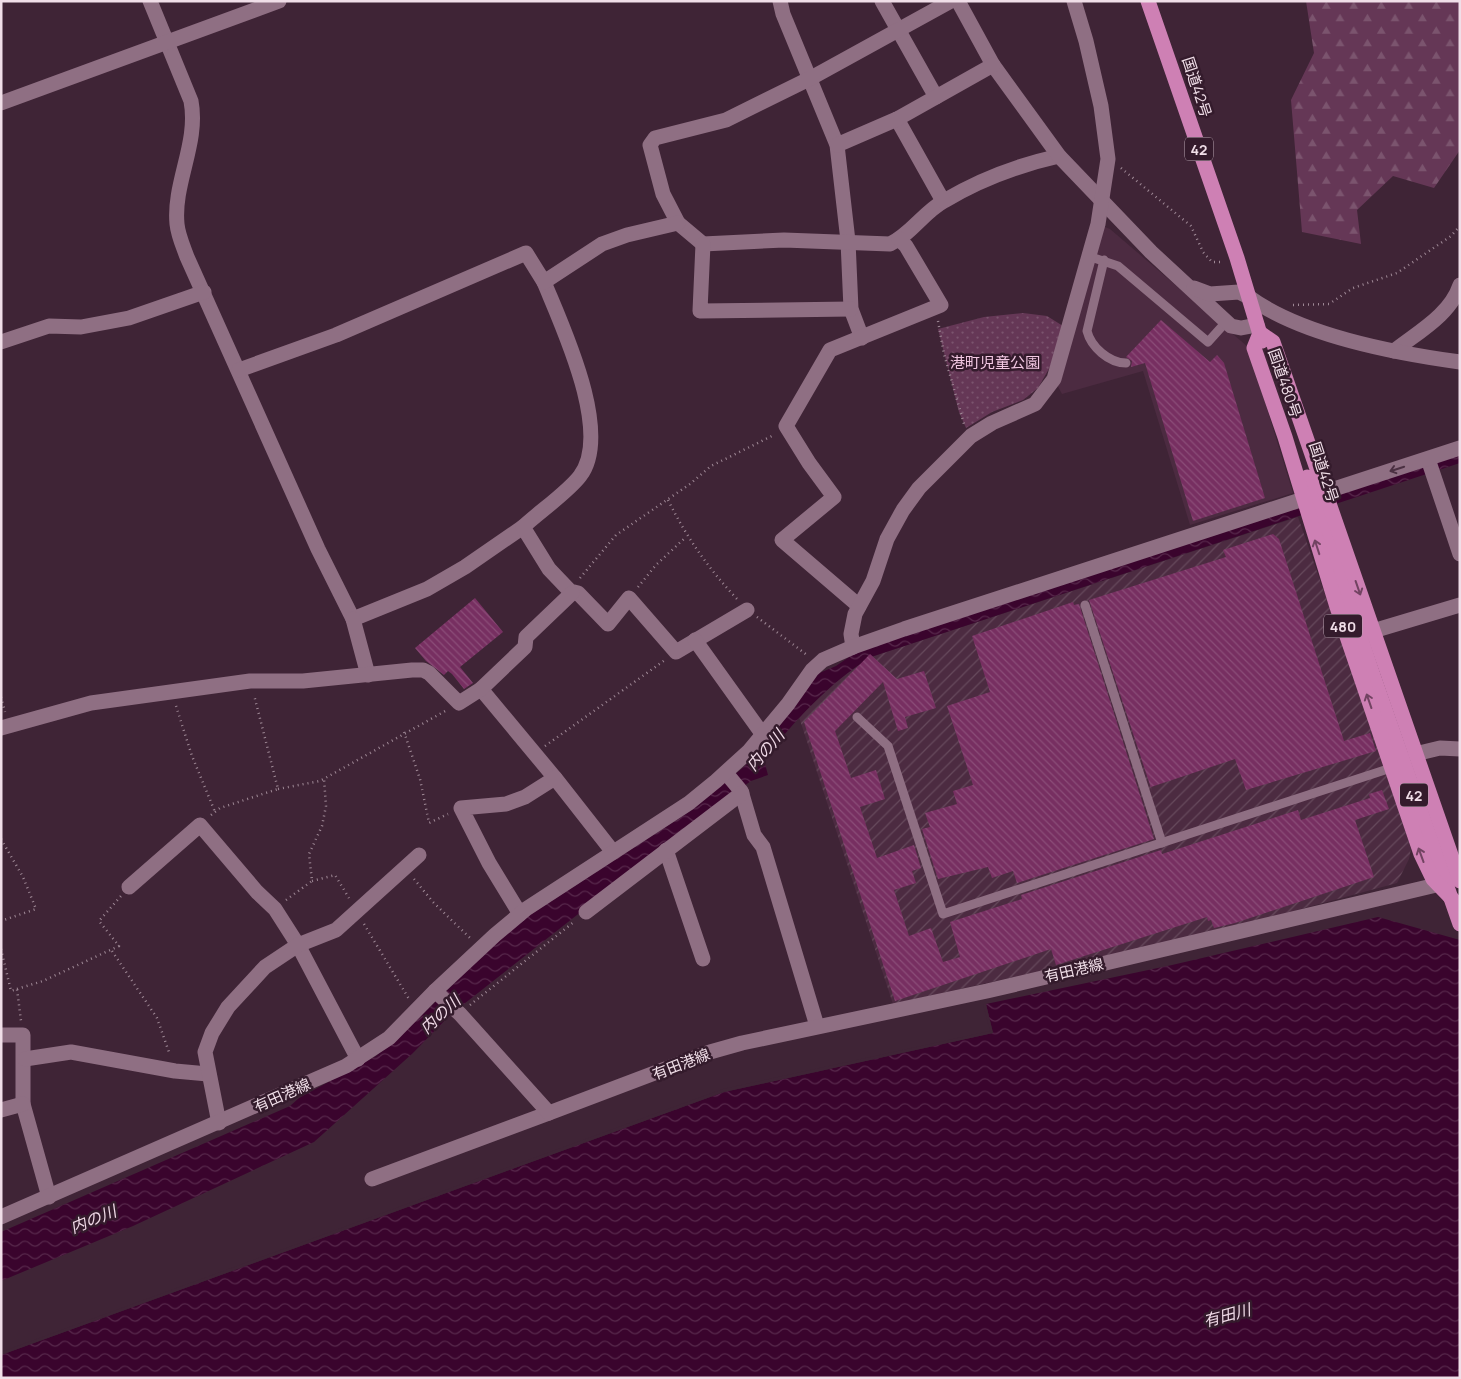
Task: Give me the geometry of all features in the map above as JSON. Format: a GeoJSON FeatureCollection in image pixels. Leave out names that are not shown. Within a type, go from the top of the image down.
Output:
{"type":"FeatureCollection","features":[{"type":"Feature","properties":{"kind":"highway","name":"国道42号"},"geometry":{"type":"LineString","coordinates":[[1148,1],[1237,258],[1258,329],[1373,675],[1460,924]]}},
{"type":"Feature","properties":{"kind":"highway","name":"480"},"geometry":{"type":"LineString","coordinates":[[1313,496],[1373,630],[1460,880]]}},
{"type":"Feature","properties":{"kind":"highway","name":"480"},"geometry":{"type":"LineString","coordinates":[[1313,496],[1336,607],[1421,854],[1437,884],[1460,907]]}},
{"type":"Feature","properties":{"kind":"street"},"geometry":{"type":"LineString","coordinates":[[150,1],[191,101],[193,112],[190,143],[177,207],[177,224],[187,257],[318,550],[353,618],[368,675]]}},
{"type":"Feature","properties":{"kind":"street"},"geometry":{"type":"LineString","coordinates":[[1,103],[279,1]]}},
{"type":"Feature","properties":{"kind":"street"},"geometry":{"type":"LineString","coordinates":[[780,1],[783,14],[837,145],[848,241],[851,309],[862,338]]}},
{"type":"Feature","properties":{"kind":"street"},"geometry":{"type":"LineString","coordinates":[[882,1],[936,97]]}},
{"type":"Feature","properties":{"kind":"street"},"geometry":{"type":"LineString","coordinates":[[951,1],[811,78],[726,120],[655,138],[650,145],[661,186],[678,223],[703,244],[784,240],[890,244],[899,240],[943,201],[1018,166],[1059,156]]}},
{"type":"Feature","properties":{"kind":"street"},"geometry":{"type":"LineString","coordinates":[[958,1],[992,65],[1059,156],[1150,252],[1185,282],[1226,322],[1236,328],[1258,329],[1296,323]]}},
{"type":"Feature","properties":{"kind":"street"},"geometry":{"type":"LineString","coordinates":[[853,647],[851,629],[859,606],[873,581],[888,539],[903,510],[919,488],[971,436],[992,423],[1030,407],[1047,390],[1054,378],[1098,224],[1108,159],[1101,106],[1086,41],[1074,1]]}},
{"type":"Feature","properties":{"kind":"street"},"geometry":{"type":"LineString","coordinates":[[837,145],[897,119],[992,65]]}},
{"type":"Feature","properties":{"kind":"street"},"geometry":{"type":"LineString","coordinates":[[897,119],[943,201]]}},
{"type":"Feature","properties":{"kind":"street"},"geometry":{"type":"LineString","coordinates":[[544,282],[602,244],[627,234],[678,223]]}},
{"type":"Feature","properties":{"kind":"street"},"geometry":{"type":"LineString","coordinates":[[859,606],[782,540],[834,497],[809,463],[786,426],[830,350],[941,305],[906,246],[899,240]]}},
{"type":"Feature","properties":{"kind":"street"},"geometry":{"type":"LineString","coordinates":[[703,244],[700,311],[851,309]]}},
{"type":"Feature","properties":{"kind":"street"},"geometry":{"type":"LineString","coordinates":[[238,370],[336,336],[526,253],[544,282],[566,336],[585,393],[591,440],[587,464],[580,476],[523,527],[465,567],[427,589],[353,618]]}},
{"type":"Feature","properties":{"kind":"street"},"geometry":{"type":"LineString","coordinates":[[1185,282],[1210,294],[1240,292],[1276,314],[1296,323],[1394,350],[1460,362]]}},
{"type":"Feature","properties":{"kind":"street"},"geometry":{"type":"LineString","coordinates":[[1394,350],[1448,307],[1456,296],[1460,285]]}},
{"type":"Feature","properties":{"kind":"street"},"geometry":{"type":"LineString","coordinates":[[1,342],[49,326],[81,327],[129,318],[204,292]]}},
{"type":"Feature","properties":{"kind":"street"},"geometry":{"type":"LineString","coordinates":[[819,664],[832,655],[853,647],[1460,448]]}},
{"type":"Feature","properties":{"kind":"street"},"geometry":{"type":"LineString","coordinates":[[1428,459],[1460,554]]}},
{"type":"Feature","properties":{"kind":"street"},"geometry":{"type":"LineString","coordinates":[[523,527],[549,569],[571,592],[578,593],[608,624],[629,598],[676,652],[747,610]]}},
{"type":"Feature","properties":{"kind":"street"},"geometry":{"type":"LineString","coordinates":[[1,728],[92,703],[250,681],[303,681],[423,670],[440,682],[459,703],[481,689],[526,647],[526,637],[571,592]]}},
{"type":"Feature","properties":{"kind":"street"},"geometry":{"type":"LineString","coordinates":[[1373,630],[1460,605]]}},
{"type":"Feature","properties":{"kind":"street"},"geometry":{"type":"LineString","coordinates":[[695,640],[763,735]]}},
{"type":"Feature","properties":{"kind":"street","name":"有田港線"},"geometry":{"type":"LineString","coordinates":[[1,1217],[219,1123],[358,1059],[389,1038],[416,1010],[438,994],[481,949],[520,914],[689,803],[728,774],[763,735],[819,664]]}},
{"type":"Feature","properties":{"kind":"street"},"geometry":{"type":"LineString","coordinates":[[481,689],[613,852]]}},
{"type":"Feature","properties":{"kind":"street"},"geometry":{"type":"LineString","coordinates":[[1392,768],[1440,748],[1460,749]]}},
{"type":"Feature","properties":{"kind":"street"},"geometry":{"type":"LineString","coordinates":[[728,774],[741,792],[754,835],[763,847],[817,1026]]}},
{"type":"Feature","properties":{"kind":"street"},"geometry":{"type":"LineString","coordinates":[[520,914],[484,854],[461,808],[506,804],[526,797],[555,778]]}},
{"type":"Feature","properties":{"kind":"street"},"geometry":{"type":"LineString","coordinates":[[586,912],[741,792]]}},
{"type":"Feature","properties":{"kind":"street"},"geometry":{"type":"LineString","coordinates":[[129,887],[200,825],[256,892],[275,909],[298,945],[358,1059]]}},
{"type":"Feature","properties":{"kind":"street"},"geometry":{"type":"LineString","coordinates":[[666,850],[703,959]]}},
{"type":"Feature","properties":{"kind":"street"},"geometry":{"type":"LineString","coordinates":[[219,1123],[205,1052],[207,1044],[228,1007],[265,967],[298,945],[336,930],[419,854]]}},
{"type":"Feature","properties":{"kind":"street","name":"有田港線"},"geometry":{"type":"LineString","coordinates":[[372,1179],[710,1052],[817,1026],[996,988],[1460,880]]}},
{"type":"Feature","properties":{"kind":"street"},"geometry":{"type":"LineString","coordinates":[[438,994],[459,1013],[550,1113]]}},
{"type":"Feature","properties":{"kind":"street"},"geometry":{"type":"LineString","coordinates":[[1,1035],[23,1035],[25,1059],[23,1104],[49,1197]]}},
{"type":"Feature","properties":{"kind":"street"},"geometry":{"type":"LineString","coordinates":[[25,1059],[71,1052],[175,1071],[208,1074]]}},
{"type":"Feature","properties":{"kind":"street"},"geometry":{"type":"LineString","coordinates":[[1,1110],[23,1104]]}},
{"type":"Feature","properties":{"kind":"lane"},"geometry":{"type":"LineString","coordinates":[[1088,256],[1118,266],[1208,342],[1226,322]]}},
{"type":"Feature","properties":{"kind":"lane"},"geometry":{"type":"LineString","coordinates":[[1104,260],[1087,331],[1095,345],[1112,361],[1126,363]]}},
{"type":"Feature","properties":{"kind":"lane"},"geometry":{"type":"LineString","coordinates":[[1084,605],[1162,843]]}},
{"type":"Feature","properties":{"kind":"lane"},"geometry":{"type":"LineString","coordinates":[[857,717],[888,746],[943,914],[1392,768]]}},
{"type":"Feature","properties":{"kind":"path"},"geometry":{"type":"LineString","coordinates":[[1108,159],[1146,187],[1191,226],[1203,252],[1212,262],[1218,263],[1237,258]]}},
{"type":"Feature","properties":{"kind":"path"},"geometry":{"type":"LineString","coordinates":[[1288,306],[1329,304],[1353,288],[1396,274],[1446,240],[1460,226]]}},
{"type":"Feature","properties":{"kind":"path"},"geometry":{"type":"LineString","coordinates":[[936,307],[944,354],[959,412],[971,436]]}},
{"type":"Feature","properties":{"kind":"path"},"geometry":{"type":"LineString","coordinates":[[571,592],[616,535],[668,500],[711,466],[753,447],[786,426]]}},
{"type":"Feature","properties":{"kind":"path"},"geometry":{"type":"LineString","coordinates":[[668,500],[686,537],[710,570],[747,610],[819,664]]}},
{"type":"Feature","properties":{"kind":"path"},"geometry":{"type":"LineString","coordinates":[[629,598],[656,565],[686,537]]}},
{"type":"Feature","properties":{"kind":"path"},"geometry":{"type":"LineString","coordinates":[[534,754],[676,652]]}},
{"type":"Feature","properties":{"kind":"path"},"geometry":{"type":"LineString","coordinates":[[250,681],[278,790]]}},
{"type":"Feature","properties":{"kind":"path"},"geometry":{"type":"LineString","coordinates":[[172,692],[192,756],[215,812]]}},
{"type":"Feature","properties":{"kind":"path"},"geometry":{"type":"LineString","coordinates":[[200,825],[220,808],[278,790],[324,779],[404,732],[459,703]]}},
{"type":"Feature","properties":{"kind":"path"},"geometry":{"type":"LineString","coordinates":[[404,732],[420,780],[428,823],[461,808]]}},
{"type":"Feature","properties":{"kind":"path"},"geometry":{"type":"LineString","coordinates":[[312,881],[309,854],[322,826],[326,806],[324,779]]}},
{"type":"Feature","properties":{"kind":"path"},"geometry":{"type":"LineString","coordinates":[[1,839],[23,877],[36,909],[1,921]]}},
{"type":"Feature","properties":{"kind":"path"},"geometry":{"type":"LineString","coordinates":[[405,868],[433,902],[481,949]]}},
{"type":"Feature","properties":{"kind":"path"},"geometry":{"type":"LineString","coordinates":[[275,909],[312,881],[335,875],[416,1010]]}},
{"type":"Feature","properties":{"kind":"path"},"geometry":{"type":"LineString","coordinates":[[1,949],[11,991],[112,950],[119,946],[99,922],[129,887]]}},
{"type":"Feature","properties":{"kind":"path"},"geometry":{"type":"LineString","coordinates":[[459,1013],[586,912]]}},
{"type":"Feature","properties":{"kind":"path"},"geometry":{"type":"LineString","coordinates":[[112,950],[157,1018],[175,1071]]}},
{"type":"Feature","properties":{"kind":"path"},"geometry":{"type":"LineString","coordinates":[[17,990],[23,1035]]}},
{"type":"Feature","properties":{"kind":"shaded area"},"geometry":{"type":"Polygon","coordinates":[[[1098,224],[1110,229],[1248,347],[1293,493],[1190,525],[1143,371],[1062,394],[1054,379],[1098,224]]]}},
{"type":"Feature","properties":{"kind":"shaded area"},"geometry":{"type":"Polygon","coordinates":[[[1298,517],[1380,752],[1411,849],[1409,859],[1397,883],[1219,931],[893,1004],[799,717],[843,674],[871,657],[1298,517]]]}},
{"type":"Feature","properties":{"kind":"green space"},"geometry":{"type":"Polygon","coordinates":[[[1306,1],[1460,1],[1460,150],[1434,188],[1393,176],[1357,210],[1361,244],[1302,232],[1291,100],[1314,53],[1306,1]]]}},
{"type":"Feature","properties":{"kind":"green space","name":"港町児童公園"},"geometry":{"type":"Polygon","coordinates":[[[1023,313],[1047,316],[1063,326],[1050,367],[1038,388],[1023,400],[992,412],[966,428],[959,412],[938,329],[984,317],[1023,313]]]}},
{"type":"Feature","properties":{"kind":"water","name":"内の川"},"geometry":{"type":"Polygon","coordinates":[[[1460,452],[1460,463],[871,657],[826,691],[788,731],[764,760],[768,775],[751,781],[713,808],[450,1015],[413,1053],[314,1142],[133,1226],[1,1281],[1,1232],[290,1106],[299,1098],[376,1056],[417,1020],[491,947],[528,916],[692,810],[746,765],[781,724],[817,674],[836,666],[862,648],[1460,452]]]}},
{"type":"Feature","properties":{"kind":"water","name":"有田川"},"geometry":{"type":"Polygon","coordinates":[[[1378,917],[1460,940],[1460,1378],[1,1378],[1,1355],[724,1092],[993,1033],[986,1004],[1172,965],[1378,917]]]}},
{"type":"Feature","properties":{"kind":"pier"},"geometry":{"type":"Polygon","coordinates":[[[983,1004],[986,1004],[993,1033],[724,1092],[1,1355],[1,1352],[723,1089],[990,1031],[983,1004]]]}},
{"type":"Feature","properties":{"kind":"building"},"geometry":{"type":"Polygon","coordinates":[[[1161,320],[1210,362],[1217,355],[1224,363],[1265,498],[1193,521],[1145,363],[1131,367],[1132,361],[1126,357],[1161,320]]]}},
{"type":"Feature","properties":{"kind":"building"},"geometry":{"type":"Polygon","coordinates":[[[1273,534],[1279,539],[1344,741],[1370,733],[1376,751],[1246,790],[1235,759],[1151,787],[1152,791],[1089,600],[1226,557],[1223,550],[1273,534]]]}},
{"type":"Feature","properties":{"kind":"building"},"geometry":{"type":"Polygon","coordinates":[[[475,598],[503,632],[460,667],[473,683],[464,689],[452,674],[448,671],[444,675],[426,661],[415,648],[475,598]]]}},
{"type":"Feature","properties":{"kind":"building"},"geometry":{"type":"Polygon","coordinates":[[[1073,602],[1074,605],[1079,604],[1154,839],[1017,883],[1013,871],[992,878],[988,867],[938,879],[922,829],[930,827],[925,813],[957,804],[953,791],[973,785],[947,706],[990,692],[972,636],[1073,602]]]}},
{"type":"Feature","properties":{"kind":"building"},"geometry":{"type":"Polygon","coordinates":[[[870,654],[897,679],[924,671],[936,708],[905,717],[908,728],[898,731],[883,682],[835,731],[851,778],[876,770],[885,799],[860,807],[877,858],[914,845],[921,868],[912,871],[916,883],[894,890],[909,936],[931,928],[943,962],[960,957],[950,922],[1022,899],[1021,895],[1161,850],[1162,854],[1298,810],[1301,820],[1370,798],[1369,794],[1382,790],[1389,809],[1355,820],[1374,877],[1235,923],[1214,928],[1211,920],[1208,921],[1207,917],[1056,965],[1051,949],[895,1001],[804,722],[870,654]]]}}]}
